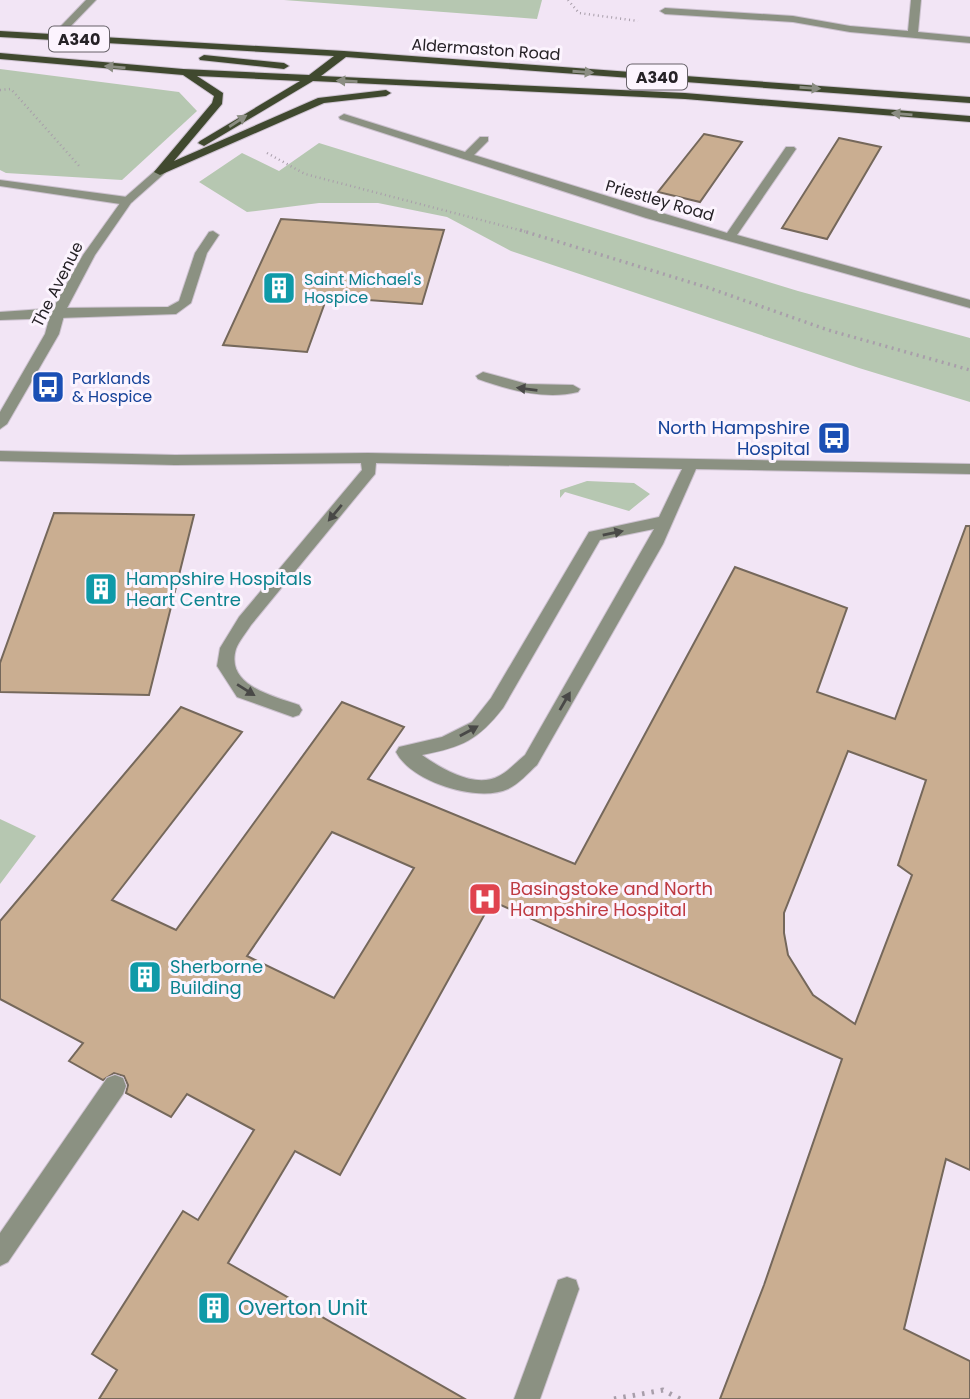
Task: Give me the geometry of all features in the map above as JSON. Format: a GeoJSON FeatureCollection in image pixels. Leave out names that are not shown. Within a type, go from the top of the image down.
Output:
{"type":"FeatureCollection","features":[{"type":"Feature","properties":{"kind":"main road","name":"Aldermaston Road"},"geometry":{"type":"LineString","coordinates":[[0,34],[60,33],[158,45],[344,54],[970,100]]}},
{"type":"Feature","properties":{"kind":"main road"},"geometry":{"type":"LineString","coordinates":[[34,60],[60,33]]}},
{"type":"Feature","properties":{"kind":"main road","name":"A340"},"geometry":{"type":"LineString","coordinates":[[158,45],[183,56],[302,68],[310,79]]}},
{"type":"Feature","properties":{"kind":"main road"},"geometry":{"type":"LineString","coordinates":[[160,172],[262,106],[310,79],[344,54]]}},
{"type":"Feature","properties":{"kind":"main road","name":"A340"},"geometry":{"type":"LineString","coordinates":[[0,56],[183,72],[685,96],[970,119]]}},
{"type":"Feature","properties":{"kind":"main road"},"geometry":{"type":"LineString","coordinates":[[160,172],[217,104],[219,95],[183,72]]}},
{"type":"Feature","properties":{"kind":"main road"},"geometry":{"type":"LineString","coordinates":[[160,172],[322,100],[310,79]]}},
{"type":"Feature","properties":{"kind":"main road","name":"A340"},"geometry":{"type":"LineString","coordinates":[[322,100],[374,93],[612,102],[685,96]]}},
{"type":"Feature","properties":{"kind":"street"},"geometry":{"type":"LineString","coordinates":[[60,33],[91,0]]}},
{"type":"Feature","properties":{"kind":"street"},"geometry":{"type":"LineString","coordinates":[[913,35],[916,0]]}},
{"type":"Feature","properties":{"kind":"street"},"geometry":{"type":"LineString","coordinates":[[664,11],[793,19],[850,29],[970,40]]}},
{"type":"Feature","properties":{"kind":"street","name":"Priestley Road"},"geometry":{"type":"LineString","coordinates":[[344,117],[730,237],[970,304]]}},
{"type":"Feature","properties":{"kind":"street"},"geometry":{"type":"LineString","coordinates":[[466,157],[484,139]]}},
{"type":"Feature","properties":{"kind":"street"},"geometry":{"type":"LineString","coordinates":[[730,237],[790,149]]}},
{"type":"Feature","properties":{"kind":"street","name":"The Avenue"},"geometry":{"type":"LineString","coordinates":[[0,424],[52,334],[58,313],[89,255],[127,201],[160,172]]}},
{"type":"Feature","properties":{"kind":"street"},"geometry":{"type":"LineString","coordinates":[[0,183],[127,201]]}},
{"type":"Feature","properties":{"kind":"street"},"geometry":{"type":"LineString","coordinates":[[0,316],[171,311],[185,303],[201,253],[213,235]]}},
{"type":"Feature","properties":{"kind":"street"},"geometry":{"type":"LineString","coordinates":[[483,376],[511,387],[547,392],[573,389]]}},
{"type":"Feature","properties":{"kind":"street"},"geometry":{"type":"LineString","coordinates":[[0,456],[175,460],[368,458],[970,469]]}},
{"type":"Feature","properties":{"kind":"street"},"geometry":{"type":"LineString","coordinates":[[293,710],[243,691],[226,666],[228,648],[245,621],[370,471],[368,458]]}},
{"type":"Feature","properties":{"kind":"street"},"geometry":{"type":"LineString","coordinates":[[666,521],[595,536],[496,703],[478,727],[446,743],[405,752],[422,767],[472,787],[501,784],[531,760],[666,521],[691,464]]}},
{"type":"Feature","properties":{"kind":"street"},"geometry":{"type":"LineString","coordinates":[[0,1254],[115,1086]]}},
{"type":"Feature","properties":{"kind":"street"},"geometry":{"type":"LineString","coordinates":[[527,1399],[567,1289]]}},
{"type":"Feature","properties":{"kind":"path"},"geometry":{"type":"LineString","coordinates":[[568,0],[568,4],[579,13]]}},
{"type":"Feature","properties":{"kind":"path"},"geometry":{"type":"LineString","coordinates":[[0,90],[12,89],[106,197]]}},
{"type":"Feature","properties":{"kind":"path"},"geometry":{"type":"LineString","coordinates":[[261,149],[305,174],[547,237],[709,288],[828,330],[970,370]]}},
{"type":"Feature","properties":{"kind":"path"},"geometry":{"type":"LineString","coordinates":[[614,1399],[663,1390],[680,1399]]}},
{"type":"Feature","properties":{"kind":"green space"},"geometry":{"type":"Polygon","coordinates":[[[284,0],[542,0],[537,19],[284,0]]]}},
{"type":"Feature","properties":{"kind":"green space"},"geometry":{"type":"Polygon","coordinates":[[[0,69],[179,92],[197,111],[122,180],[6,173],[0,170],[0,69]]]}},
{"type":"Feature","properties":{"kind":"green space"},"geometry":{"type":"Polygon","coordinates":[[[319,143],[798,291],[970,338],[970,402],[859,368],[511,251],[447,217],[378,203],[319,203],[247,212],[199,182],[242,153],[279,171],[319,143]]]}},
{"type":"Feature","properties":{"kind":"green space"},"geometry":{"type":"Polygon","coordinates":[[[587,481],[634,483],[650,494],[629,511],[565,492],[560,498],[560,490],[587,481]]]}},
{"type":"Feature","properties":{"kind":"green space"},"geometry":{"type":"Polygon","coordinates":[[[0,819],[36,836],[0,884],[0,819]]]}},
{"type":"Feature","properties":{"kind":"building"},"geometry":{"type":"Polygon","coordinates":[[[704,134],[742,142],[700,202],[658,192],[704,134]]]}},
{"type":"Feature","properties":{"kind":"building"},"geometry":{"type":"Polygon","coordinates":[[[839,138],[881,147],[827,239],[782,228],[839,138]]]}},
{"type":"Feature","properties":{"kind":"building","name":"Saint Michael's Hospice"},"geometry":{"type":"Polygon","coordinates":[[[281,219],[444,230],[422,304],[327,297],[307,352],[223,345],[281,219]]]}},
{"type":"Feature","properties":{"kind":"building","name":"Hampshire Hospitals Heart Centre"},"geometry":{"type":"Polygon","coordinates":[[[54,513],[194,515],[149,695],[0,692],[0,663],[54,513]]]}},
{"type":"Feature","properties":{"kind":"building"},"geometry":{"type":"Polygon","coordinates":[[[966,526],[970,526],[970,1170],[946,1159],[904,1329],[970,1361],[970,1399],[720,1399],[764,1285],[842,1059],[492,901],[340,1175],[295,1151],[228,1263],[465,1399],[99,1399],[117,1370],[92,1354],[183,1211],[198,1220],[254,1130],[187,1094],[171,1117],[126,1093],[128,1085],[124,1076],[114,1073],[103,1080],[69,1061],[83,1043],[0,999],[0,921],[181,707],[242,732],[112,900],[176,930],[342,702],[404,727],[368,779],[575,864],[735,567],[847,608],[817,692],[895,719],[966,526]],[[848,751],[784,913],[784,933],[788,955],[813,995],[855,1024],[912,875],[898,865],[926,780],[848,751]],[[332,832],[247,956],[334,998],[414,868],[332,832]]]}},
{"type":"Feature","properties":{"kind":"place","name":"Saint Michael's Hospice"},"geometry":{"type":"Point","coordinates":[279,288]}},
{"type":"Feature","properties":{"kind":"place","name":"Parklands & Hospice"},"geometry":{"type":"Point","coordinates":[48,387]}},
{"type":"Feature","properties":{"kind":"place","name":"North Hampshire Hospital"},"geometry":{"type":"Point","coordinates":[834,438]}},
{"type":"Feature","properties":{"kind":"place","name":"Hampshire Hospitals Heart Centre"},"geometry":{"type":"Point","coordinates":[101,589]}},
{"type":"Feature","properties":{"kind":"place","name":"Basingstoke and North Hampshire Hospital"},"geometry":{"type":"Point","coordinates":[485,899]}},
{"type":"Feature","properties":{"kind":"place","name":"Sherborne Building"},"geometry":{"type":"Point","coordinates":[145,977]}},
{"type":"Feature","properties":{"kind":"place","name":"Overton Unit"},"geometry":{"type":"Point","coordinates":[214,1308]}}]}
